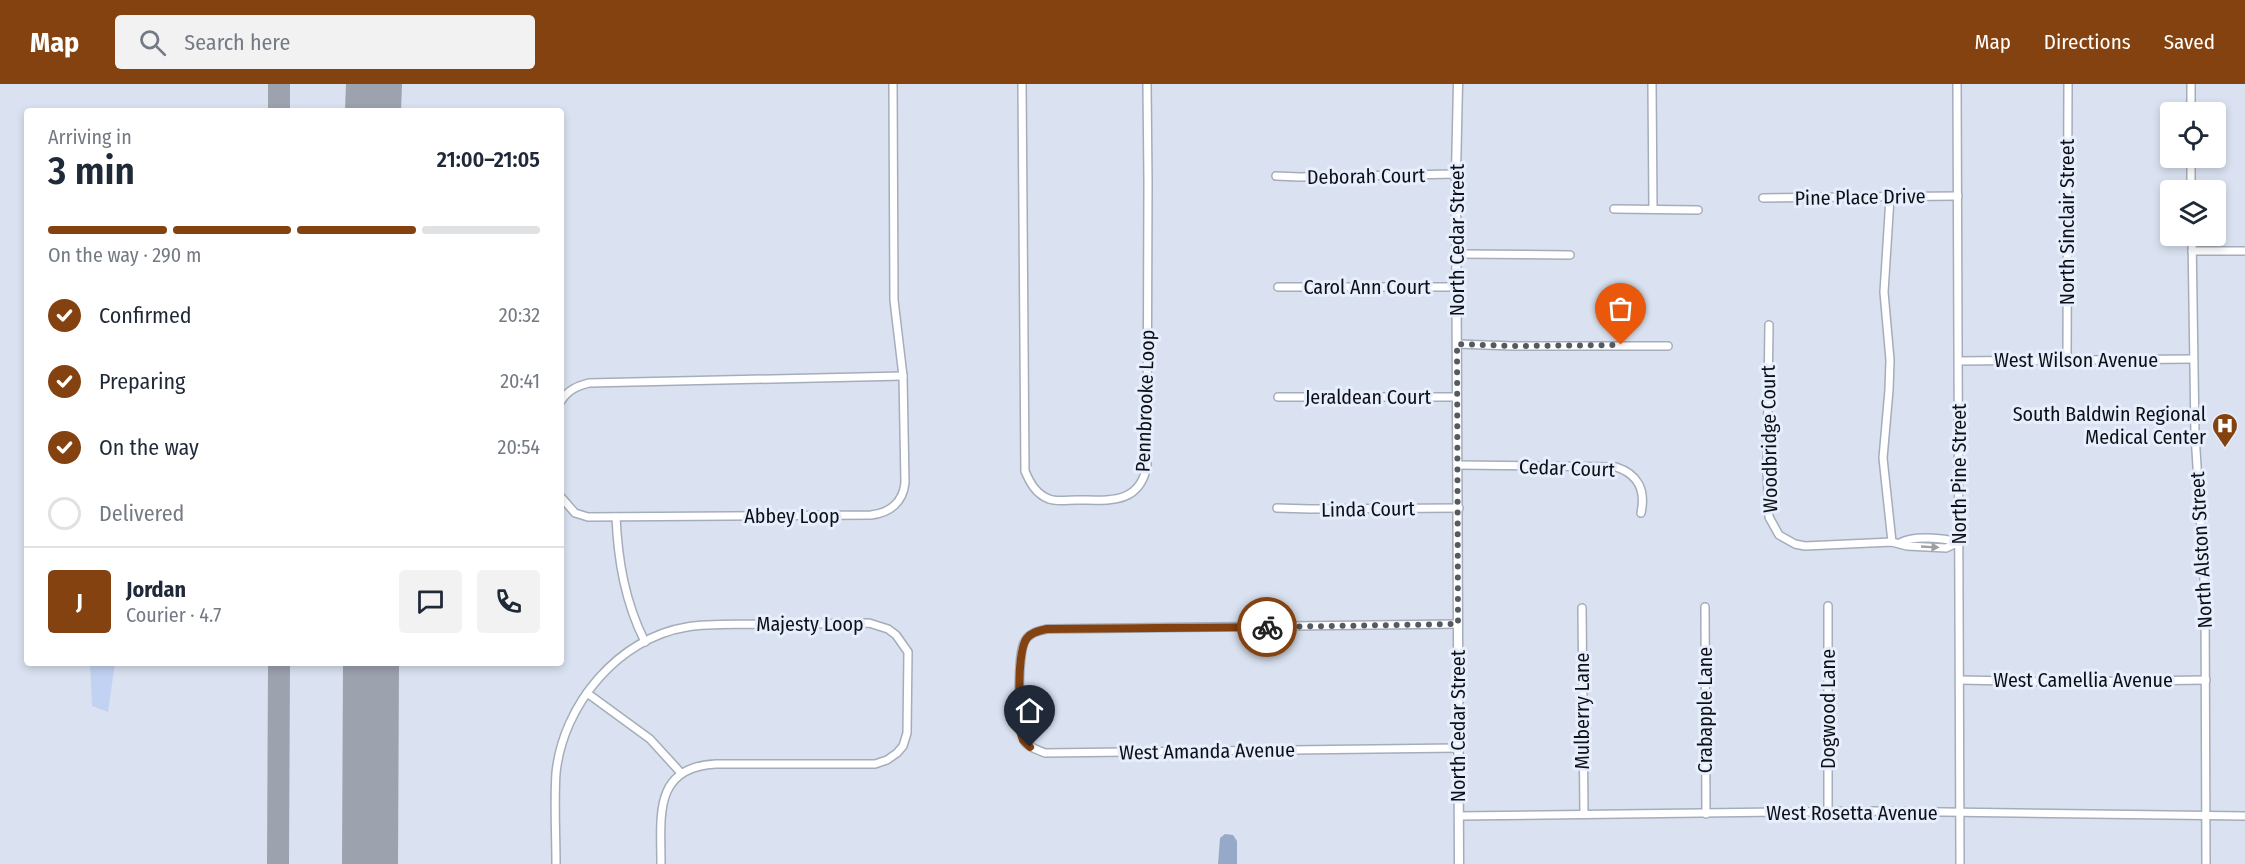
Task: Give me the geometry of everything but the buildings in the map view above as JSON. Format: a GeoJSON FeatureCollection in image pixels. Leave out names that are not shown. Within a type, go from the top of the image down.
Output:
{"type":"FeatureCollection","features":[{"type":"Feature","properties":{"kind":"street","name":"Abbey Loop"},"geometry":{"type":"LineString","coordinates":[[564,501],[575,513],[588,517],[883,514],[897,504],[904,489],[903,376],[894,300],[893,84]]}},
{"type":"Feature","properties":{"kind":"street","name":"Pennbrooke Loop"},"geometry":{"type":"LineString","coordinates":[[1022,84],[1025,471],[1031,484],[1040,494],[1051,500],[1111,500],[1128,495],[1144,480],[1147,466],[1147,84]]}},
{"type":"Feature","properties":{"kind":"street","name":"North Cedar Street"},"geometry":{"type":"LineString","coordinates":[[1458,84],[1456,287],[1459,508],[1459,864]]}},
{"type":"Feature","properties":{"kind":"street"},"geometry":{"type":"LineString","coordinates":[[1652,84],[1653,209]]}},
{"type":"Feature","properties":{"kind":"street","name":"North Pine Street"},"geometry":{"type":"LineString","coordinates":[[1957,84],[1960,864]]}},
{"type":"Feature","properties":{"kind":"street","name":"North Sinclair Street"},"geometry":{"type":"LineString","coordinates":[[2067,360],[2068,84]]}},
{"type":"Feature","properties":{"kind":"street"},"geometry":{"type":"LineString","coordinates":[[2191,84],[2191,102]]}},
{"type":"Feature","properties":{"kind":"street","name":"Deborah Court"},"geometry":{"type":"LineString","coordinates":[[1276,176],[1456,174]]}},
{"type":"Feature","properties":{"kind":"street","name":"Pine Place Drive"},"geometry":{"type":"LineString","coordinates":[[1762,198],[1958,196]]}},
{"type":"Feature","properties":{"kind":"street"},"geometry":{"type":"LineString","coordinates":[[1890,198],[1884,302],[1890,360],[1883,458],[1896,543]]}},
{"type":"Feature","properties":{"kind":"street"},"geometry":{"type":"LineString","coordinates":[[1614,209],[1698,210]]}},
{"type":"Feature","properties":{"kind":"street","name":"North Alston Street"},"geometry":{"type":"LineString","coordinates":[[2192,246],[2195,434],[2204,555],[2206,864]]}},
{"type":"Feature","properties":{"kind":"street"},"geometry":{"type":"LineString","coordinates":[[2192,251],[2245,251]]}},
{"type":"Feature","properties":{"kind":"street"},"geometry":{"type":"LineString","coordinates":[[1457,254],[1570,255]]}},
{"type":"Feature","properties":{"kind":"street","name":"Carol Ann Court"},"geometry":{"type":"LineString","coordinates":[[1278,286],[1456,287]]}},
{"type":"Feature","properties":{"kind":"street","name":"Woodbridge Court"},"geometry":{"type":"LineString","coordinates":[[1769,325],[1767,469],[1769,517],[1779,535],[1805,546],[1896,543],[1907,546],[1946,548],[1959,542]]}},
{"type":"Feature","properties":{"kind":"street"},"geometry":{"type":"LineString","coordinates":[[1457,344],[1668,346]]}},
{"type":"Feature","properties":{"kind":"street","name":"West Wilson Avenue"},"geometry":{"type":"LineString","coordinates":[[1959,361],[2193,359]]}},
{"type":"Feature","properties":{"kind":"street"},"geometry":{"type":"LineString","coordinates":[[564,396],[577,386],[604,381],[903,376]]}},
{"type":"Feature","properties":{"kind":"street","name":"Jeraldean Court"},"geometry":{"type":"LineString","coordinates":[[1278,397],[1458,397]]}},
{"type":"Feature","properties":{"kind":"street","name":"Cedar Court"},"geometry":{"type":"LineString","coordinates":[[1458,465],[1616,467],[1633,476],[1641,485],[1643,496],[1641,513]]}},
{"type":"Feature","properties":{"kind":"street","name":"Linda Court"},"geometry":{"type":"LineString","coordinates":[[1277,508],[1459,508]]}},
{"type":"Feature","properties":{"kind":"street"},"geometry":{"type":"LineString","coordinates":[[616,517],[624,587],[645,642]]}},
{"type":"Feature","properties":{"kind":"street","name":"Dogwood Lane"},"geometry":{"type":"LineString","coordinates":[[1828,606],[1828,813]]}},
{"type":"Feature","properties":{"kind":"street","name":"Crabapple Lane"},"geometry":{"type":"LineString","coordinates":[[1705,607],[1706,814]]}},
{"type":"Feature","properties":{"kind":"street","name":"Mulberry Lane"},"geometry":{"type":"LineString","coordinates":[[1582,608],[1584,814]]}},
{"type":"Feature","properties":{"kind":"street","name":"Majesty Loop"},"geometry":{"type":"LineString","coordinates":[[556,864],[556,772],[571,719],[587,693],[602,675],[620,658],[645,642],[685,627],[705,625],[869,623],[888,629],[896,635],[908,652],[908,733],[903,746],[887,760],[860,764],[700,765],[681,773]]}},
{"type":"Feature","properties":{"kind":"street","name":"West Amanda Avenue"},"geometry":{"type":"LineString","coordinates":[[1458,624],[1047,629],[1028,636],[1023,644],[1020,677],[1020,731],[1023,740],[1030,747],[1045,753],[1458,748]]}},
{"type":"Feature","properties":{"kind":"street","name":"West Camellia Avenue"},"geometry":{"type":"LineString","coordinates":[[1960,680],[2061,682],[2206,680]]}},
{"type":"Feature","properties":{"kind":"street"},"geometry":{"type":"LineString","coordinates":[[587,693],[650,739],[681,773],[670,784],[662,805],[661,864]]}},
{"type":"Feature","properties":{"kind":"street","name":"West Rosetta Avenue"},"geometry":{"type":"LineString","coordinates":[[1459,816],[1828,813],[2245,816]]}},
{"type":"Feature","properties":{"kind":"shaded area"},"geometry":{"type":"Polygon","coordinates":[[[90,666],[115,666],[108,712],[92,706],[90,666]]]}},
{"type":"Feature","properties":{"kind":"shaded area"},"geometry":{"type":"Polygon","coordinates":[[[1225,834],[1233,835],[1237,841],[1237,864],[1218,864],[1220,838],[1225,834]]]}},
{"type":"Feature","properties":{"kind":"taxiway"},"geometry":{"type":"LineString","coordinates":[[279,84],[279,108]]}},
{"type":"Feature","properties":{"kind":"taxiway"},"geometry":{"type":"LineString","coordinates":[[278,864],[279,666]]}},
{"type":"Feature","properties":{"kind":"runway"},"geometry":{"type":"LineString","coordinates":[[373,108],[374,84]]}},
{"type":"Feature","properties":{"kind":"runway"},"geometry":{"type":"LineString","coordinates":[[370,864],[371,666]]}},
{"type":"Feature","properties":{"kind":"way so far"},"geometry":{"type":"LineString","coordinates":[[1267,627],[1458,624],[1457,344],[1621,345]]}},
{"type":"Feature","properties":{"kind":"place","name":"South Baldwin Regional Medical Center"},"geometry":{"type":"Point","coordinates":[2225,449]}},
{"type":"Feature","properties":{"kind":"route"},"geometry":{"type":"LineString","coordinates":[[1030,747],[1023,740],[1020,731],[1021,658],[1023,644],[1028,636],[1035,632],[1047,629],[1267,627]]}}]}
